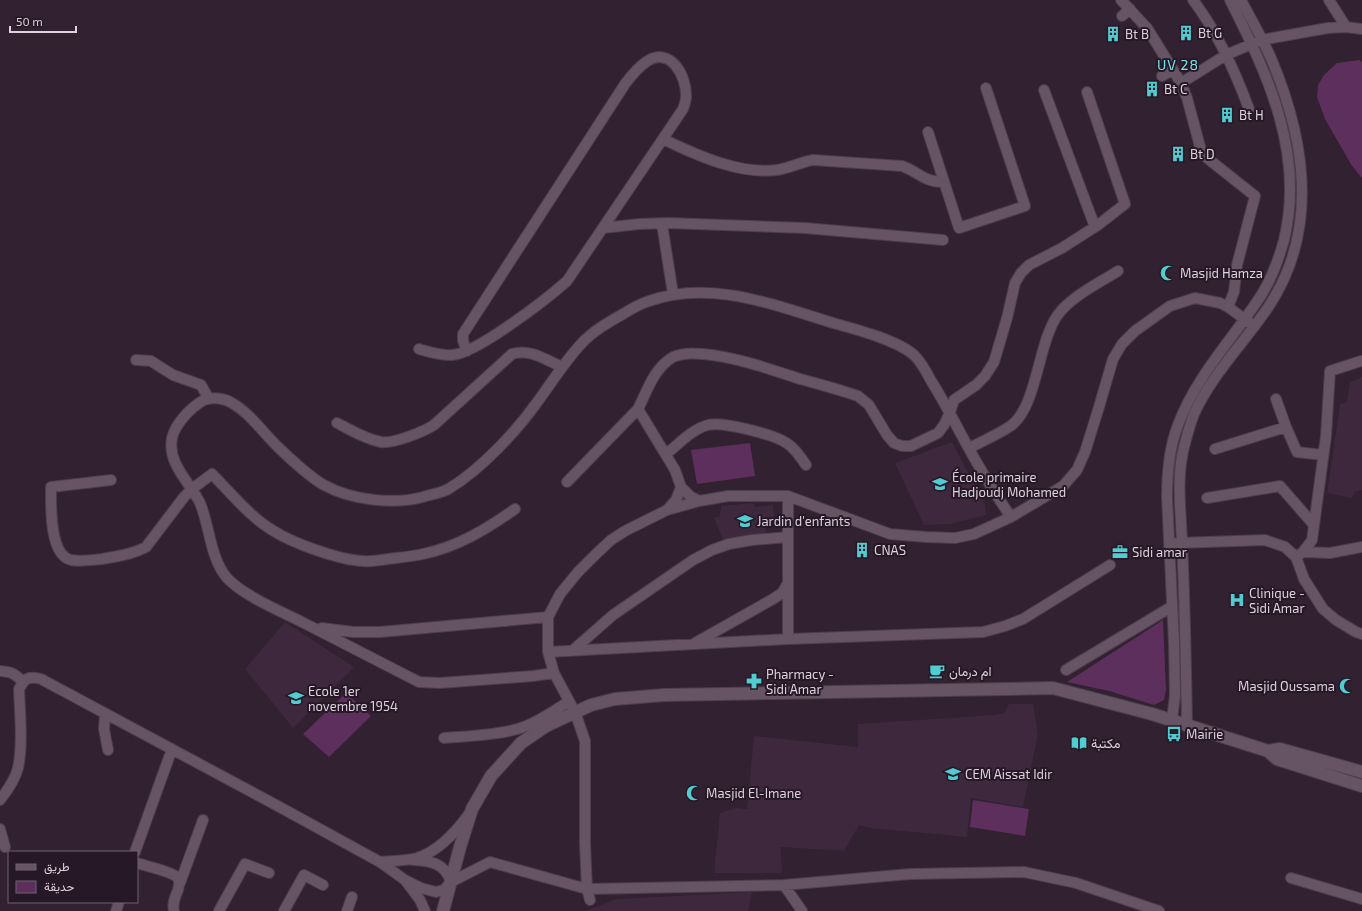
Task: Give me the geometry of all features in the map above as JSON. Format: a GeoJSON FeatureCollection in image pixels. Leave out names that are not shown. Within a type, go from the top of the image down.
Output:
{"type":"FeatureCollection","features":[{"type":"Feature","properties":{"kind":"street"},"geometry":{"type":"LineString","coordinates":[[1121,0],[1147,28],[1181,83],[1188,98],[1194,140],[1202,154],[1255,196],[1237,265],[1234,292],[1228,307]]}},
{"type":"Feature","properties":{"kind":"street"},"geometry":{"type":"LineString","coordinates":[[1193,0],[1199,15],[1208,20],[1226,55],[1239,94],[1249,110]]}},
{"type":"Feature","properties":{"kind":"street"},"geometry":{"type":"LineString","coordinates":[[1186,725],[1186,654],[1179,484],[1180,466],[1194,413],[1213,382],[1269,306],[1280,287],[1293,253],[1299,228],[1302,205],[1303,184],[1297,140],[1287,100],[1270,57],[1257,42],[1230,0]]}},
{"type":"Feature","properties":{"kind":"street"},"geometry":{"type":"LineString","coordinates":[[1172,720],[1175,695],[1167,480],[1177,426],[1186,406],[1206,372],[1264,291],[1281,251],[1288,218],[1291,188],[1288,157],[1277,107],[1257,42],[1241,0]]}},
{"type":"Feature","properties":{"kind":"street"},"geometry":{"type":"LineString","coordinates":[[1329,0],[1346,27]]}},
{"type":"Feature","properties":{"kind":"street"},"geometry":{"type":"LineString","coordinates":[[1122,16],[1130,9]]}},
{"type":"Feature","properties":{"kind":"street"},"geometry":{"type":"LineString","coordinates":[[1181,83],[1226,55],[1257,42],[1302,32],[1346,27],[1362,29]]}},
{"type":"Feature","properties":{"kind":"street"},"geometry":{"type":"LineString","coordinates":[[420,349],[427,352],[453,355],[467,350],[484,342],[556,292],[567,281],[683,109],[686,98],[685,85],[681,72],[672,61],[664,57],[647,61],[636,70],[625,84],[463,334],[462,340],[467,350]]}},
{"type":"Feature","properties":{"kind":"street"},"geometry":{"type":"LineString","coordinates":[[1162,76],[1172,70]]}},
{"type":"Feature","properties":{"kind":"street"},"geometry":{"type":"LineString","coordinates":[[928,132],[959,228],[1025,206],[986,88]]}},
{"type":"Feature","properties":{"kind":"street"},"geometry":{"type":"LineString","coordinates":[[1044,90],[1095,227]]}},
{"type":"Feature","properties":{"kind":"street"},"geometry":{"type":"LineString","coordinates":[[567,482],[638,410],[654,377],[665,364],[674,357],[687,354],[702,353],[721,356],[767,368],[858,396],[869,405],[887,435],[894,443],[902,446],[910,446],[938,433],[944,425],[954,400],[976,385],[985,376],[994,362],[1007,318],[1015,283],[1021,273],[1029,265],[1062,248],[1095,227],[1125,204],[1087,92]]}},
{"type":"Feature","properties":{"kind":"street"},"geometry":{"type":"LineString","coordinates":[[663,140],[715,161],[730,166],[747,169],[777,170],[813,160],[902,166],[911,169],[928,180],[944,182]]}},
{"type":"Feature","properties":{"kind":"street"},"geometry":{"type":"LineString","coordinates":[[603,228],[639,224],[805,228],[943,240]]}},
{"type":"Feature","properties":{"kind":"street"},"geometry":{"type":"LineString","coordinates":[[662,224],[673,294]]}},
{"type":"Feature","properties":{"kind":"street"},"geometry":{"type":"LineString","coordinates":[[969,448],[1012,424],[1024,410],[1050,330],[1057,315],[1072,300],[1118,270]]}},
{"type":"Feature","properties":{"kind":"street"},"geometry":{"type":"LineString","coordinates":[[554,673],[440,683],[419,682],[244,591],[228,578],[217,563],[200,502],[182,474],[172,454],[172,436],[179,422],[193,408],[206,399],[218,398],[229,401],[243,411],[279,448],[311,476],[326,486],[352,496],[376,500],[412,500],[448,490],[481,465],[510,436],[583,341],[610,321],[647,301],[673,294],[717,293],[740,296],[866,333],[898,346],[914,356],[950,412],[994,492],[1011,517]]}},
{"type":"Feature","properties":{"kind":"street"},"geometry":{"type":"LineString","coordinates":[[590,900],[587,889],[585,741],[572,707],[554,673],[548,652],[548,617],[560,594],[578,572],[611,540],[625,531],[667,510],[699,501],[728,496],[771,495],[788,496],[890,534],[955,538],[974,534],[1011,517],[1063,486],[1077,470],[1092,430],[1113,359],[1122,344],[1135,331],[1170,306],[1195,298],[1220,303],[1254,326]]}},
{"type":"Feature","properties":{"kind":"street"},"geometry":{"type":"LineString","coordinates":[[337,423],[371,439],[382,442],[402,438],[422,432],[434,425],[512,354],[521,351],[529,352],[562,367]]}},
{"type":"Feature","properties":{"kind":"street"},"geometry":{"type":"LineString","coordinates":[[136,360],[151,361],[173,375],[200,385],[209,399]]}},
{"type":"Feature","properties":{"kind":"street"},"geometry":{"type":"LineString","coordinates":[[1361,361],[1330,371],[1326,436],[1312,540],[1300,555],[1304,579],[1323,609],[1336,620],[1362,634]]}},
{"type":"Feature","properties":{"kind":"street"},"geometry":{"type":"LineString","coordinates":[[1276,399],[1297,452],[1323,455]]}},
{"type":"Feature","properties":{"kind":"street"},"geometry":{"type":"LineString","coordinates":[[638,410],[675,470],[681,487],[690,496],[699,501]]}},
{"type":"Feature","properties":{"kind":"street"},"geometry":{"type":"LineString","coordinates":[[666,454],[698,429],[709,424],[721,424],[769,435],[784,441],[796,450],[806,464]]}},
{"type":"Feature","properties":{"kind":"street"},"geometry":{"type":"LineString","coordinates":[[1215,449],[1286,427]]}},
{"type":"Feature","properties":{"kind":"street"},"geometry":{"type":"LineString","coordinates":[[111,480],[51,488],[51,517],[58,549],[70,560],[85,561],[138,552],[146,547],[184,497],[212,474],[257,519],[272,530],[302,545],[330,554],[362,561],[423,554],[448,547],[478,533],[497,522],[514,509]]}},
{"type":"Feature","properties":{"kind":"street"},"geometry":{"type":"LineString","coordinates":[[1207,498],[1280,486],[1314,525]]}},
{"type":"Feature","properties":{"kind":"street"},"geometry":{"type":"LineString","coordinates":[[667,510],[676,500],[681,487]]}},
{"type":"Feature","properties":{"kind":"street"},"geometry":{"type":"LineString","coordinates":[[788,496],[788,639]]}},
{"type":"Feature","properties":{"kind":"street"},"geometry":{"type":"LineString","coordinates":[[572,650],[613,615],[693,560],[712,550],[729,544],[752,540],[788,537]]}},
{"type":"Feature","properties":{"kind":"street"},"geometry":{"type":"LineString","coordinates":[[1169,543],[1265,540],[1285,547],[1300,555],[1362,547]]}},
{"type":"Feature","properties":{"kind":"street"},"geometry":{"type":"LineString","coordinates":[[548,652],[788,639],[983,632],[1024,619],[1110,565]]}},
{"type":"Feature","properties":{"kind":"street"},"geometry":{"type":"LineString","coordinates":[[692,645],[773,599],[782,593],[788,583]]}},
{"type":"Feature","properties":{"kind":"street"},"geometry":{"type":"LineString","coordinates":[[1066,670],[1172,607]]}},
{"type":"Feature","properties":{"kind":"street"},"geometry":{"type":"LineString","coordinates":[[310,626],[353,632],[380,632],[548,617]]}},
{"type":"Feature","properties":{"kind":"street"},"geometry":{"type":"LineString","coordinates":[[0,671],[11,672],[23,682]]}},
{"type":"Feature","properties":{"kind":"street"},"geometry":{"type":"LineString","coordinates":[[0,675],[11,672]]}},
{"type":"Feature","properties":{"kind":"street"},"geometry":{"type":"LineString","coordinates":[[0,800],[13,782],[18,769],[20,752],[19,689],[23,682],[28,678],[34,677],[41,679],[172,749],[380,862],[405,880],[421,888],[436,892],[444,890],[451,882],[490,862],[587,889],[784,885],[910,874],[1024,872],[1076,883],[1159,911]]}},
{"type":"Feature","properties":{"kind":"street"},"geometry":{"type":"LineString","coordinates":[[444,738],[508,731],[525,727],[572,707],[591,705],[614,699],[664,695],[1053,688],[1172,720],[1268,751],[1277,759],[1362,786]]}},
{"type":"Feature","properties":{"kind":"street"},"geometry":{"type":"LineString","coordinates":[[380,862],[406,860],[420,857],[435,848],[458,828],[472,809],[491,776],[521,743],[572,707]]}},
{"type":"Feature","properties":{"kind":"street"},"geometry":{"type":"LineString","coordinates":[[105,714],[104,729],[108,750]]}},
{"type":"Feature","properties":{"kind":"street"},"geometry":{"type":"LineString","coordinates":[[136,851],[172,749]]}},
{"type":"Feature","properties":{"kind":"street"},"geometry":{"type":"LineString","coordinates":[[1268,751],[1280,749],[1362,772]]}},
{"type":"Feature","properties":{"kind":"street"},"geometry":{"type":"LineString","coordinates":[[444,911],[460,847],[472,809]]}},
{"type":"Feature","properties":{"kind":"street"},"geometry":{"type":"LineString","coordinates":[[173,910],[180,883],[203,820]]}},
{"type":"Feature","properties":{"kind":"street"},"geometry":{"type":"LineString","coordinates":[[0,829],[5,847]]}},
{"type":"Feature","properties":{"kind":"street"},"geometry":{"type":"LineString","coordinates":[[406,860],[429,862],[438,865],[448,873],[451,882]]}},
{"type":"Feature","properties":{"kind":"street"},"geometry":{"type":"LineString","coordinates":[[138,863],[176,876],[180,883]]}},
{"type":"Feature","properties":{"kind":"street"},"geometry":{"type":"LineString","coordinates":[[219,911],[245,864],[269,874]]}},
{"type":"Feature","properties":{"kind":"street"},"geometry":{"type":"LineString","coordinates":[[284,911],[304,875],[323,885]]}},
{"type":"Feature","properties":{"kind":"street"},"geometry":{"type":"LineString","coordinates":[[1290,878],[1362,899]]}},
{"type":"Feature","properties":{"kind":"street"},"geometry":{"type":"LineString","coordinates":[[405,880],[420,900],[425,911]]}},
{"type":"Feature","properties":{"kind":"street"},"geometry":{"type":"LineString","coordinates":[[784,885],[802,911]]}},
{"type":"Feature","properties":{"kind":"street"},"geometry":{"type":"LineString","coordinates":[[347,911],[352,897]]}},
{"type":"Feature","properties":{"kind":"shaded area"},"geometry":{"type":"Polygon","coordinates":[[[1362,377],[1362,490],[1355,492],[1352,498],[1327,493],[1340,404],[1347,402],[1350,382],[1362,377]]]}},
{"type":"Feature","properties":{"kind":"shaded area","name":"École primaire Hadjoudj Mohamed"},"geometry":{"type":"Polygon","coordinates":[[[952,442],[985,505],[986,515],[950,524],[924,525],[895,463],[952,442]]]}},
{"type":"Feature","properties":{"kind":"shaded area","name":"Jardin d'enfants"},"geometry":{"type":"Polygon","coordinates":[[[753,503],[755,507],[773,505],[775,524],[764,524],[766,534],[723,540],[714,518],[720,516],[721,506],[753,503]]]}},
{"type":"Feature","properties":{"kind":"shaded area","name":"Ecole 1er novembre 1954"},"geometry":{"type":"Polygon","coordinates":[[[285,622],[354,667],[293,728],[245,669],[285,622]]]}},
{"type":"Feature","properties":{"kind":"shaded area"},"geometry":{"type":"Polygon","coordinates":[[[1009,704],[1033,704],[1038,734],[1023,807],[971,798],[967,837],[870,828],[859,825],[844,851],[781,847],[782,873],[714,873],[720,813],[736,808],[747,809],[754,736],[858,747],[858,724],[994,715],[1004,713],[1009,704]]]}},
{"type":"Feature","properties":{"kind":"shaded area"},"geometry":{"type":"Polygon","coordinates":[[[752,892],[748,911],[586,911],[616,899],[752,892]]]}},
{"type":"Feature","properties":{"kind":"green space"},"geometry":{"type":"Polygon","coordinates":[[[1359,60],[1362,62],[1362,178],[1352,166],[1325,119],[1317,97],[1318,85],[1324,75],[1337,63],[1359,60]]]}},
{"type":"Feature","properties":{"kind":"green space"},"geometry":{"type":"Polygon","coordinates":[[[750,443],[755,476],[697,484],[691,450],[750,443]]]}},
{"type":"Feature","properties":{"kind":"green space"},"geometry":{"type":"Polygon","coordinates":[[[1163,620],[1166,690],[1164,700],[1154,705],[1109,691],[1067,682],[1163,620]]]}},
{"type":"Feature","properties":{"kind":"green space"},"geometry":{"type":"Polygon","coordinates":[[[346,693],[371,716],[329,757],[303,734],[346,693]]]}},
{"type":"Feature","properties":{"kind":"green space"},"geometry":{"type":"Polygon","coordinates":[[[973,800],[1029,809],[1025,836],[970,827],[973,800]]]}},
{"type":"Feature","properties":{"kind":"place","name":"Bt G"},"geometry":{"type":"Point","coordinates":[1186,33]}},
{"type":"Feature","properties":{"kind":"place","name":"Bt B"},"geometry":{"type":"Point","coordinates":[1113,34]}},
{"type":"Feature","properties":{"kind":"place","name":"Bt C"},"geometry":{"type":"Point","coordinates":[1152,89]}},
{"type":"Feature","properties":{"kind":"place","name":"Bt H"},"geometry":{"type":"Point","coordinates":[1227,115]}},
{"type":"Feature","properties":{"kind":"place","name":"Bt D"},"geometry":{"type":"Point","coordinates":[1178,154]}},
{"type":"Feature","properties":{"kind":"place","name":"Masjid Hamza"},"geometry":{"type":"Point","coordinates":[1168,273]}},
{"type":"Feature","properties":{"kind":"place","name":"École primaire Hadjoudj Mohamed"},"geometry":{"type":"Point","coordinates":[940,484]}},
{"type":"Feature","properties":{"kind":"place","name":"Jardin d'enfants"},"geometry":{"type":"Point","coordinates":[745,521]}},
{"type":"Feature","properties":{"kind":"place","name":"CNAS"},"geometry":{"type":"Point","coordinates":[862,550]}},
{"type":"Feature","properties":{"kind":"place","name":"Sidi amar"},"geometry":{"type":"Point","coordinates":[1120,552]}},
{"type":"Feature","properties":{"kind":"place","name":"Clinique - Sidi Amar"},"geometry":{"type":"Point","coordinates":[1237,600]}},
{"type":"Feature","properties":{"kind":"place","name":"ام درمان"},"geometry":{"type":"Point","coordinates":[937,671]}},
{"type":"Feature","properties":{"kind":"place","name":"Pharmacy - Sidi Amar"},"geometry":{"type":"Point","coordinates":[754,681]}},
{"type":"Feature","properties":{"kind":"place","name":"Masjid Oussama"},"geometry":{"type":"Point","coordinates":[1347,686]}},
{"type":"Feature","properties":{"kind":"place","name":"Ecole 1er novembre 1954"},"geometry":{"type":"Point","coordinates":[296,698]}},
{"type":"Feature","properties":{"kind":"place","name":"Mairie"},"geometry":{"type":"Point","coordinates":[1174,734]}},
{"type":"Feature","properties":{"kind":"place","name":"مكتبة"},"geometry":{"type":"Point","coordinates":[1079,743]}},
{"type":"Feature","properties":{"kind":"place","name":"CEM Aissat Idir"},"geometry":{"type":"Point","coordinates":[953,774]}},
{"type":"Feature","properties":{"kind":"place","name":"Masjid El-Imane"},"geometry":{"type":"Point","coordinates":[694,793]}},
{"type":"Feature","properties":{"kind":"district","name":"UV 28"},"geometry":{"type":"Point","coordinates":[1178,65]}}]}
